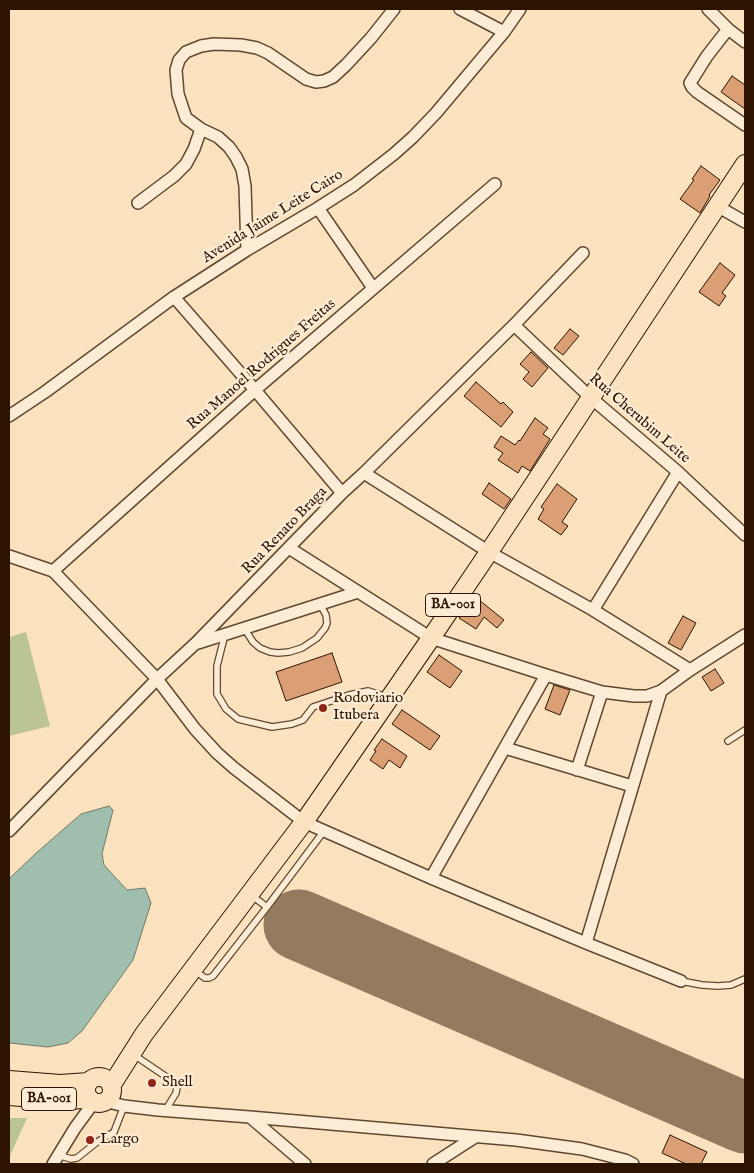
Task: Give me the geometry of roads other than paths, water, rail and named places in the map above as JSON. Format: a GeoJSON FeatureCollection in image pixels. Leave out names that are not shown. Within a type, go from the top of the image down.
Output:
{"type":"FeatureCollection","features":[{"type":"Feature","properties":{"kind":"main road","name":"BA-001"},"geometry":{"type":"LineString","coordinates":[[97,1091],[144,1034],[304,822],[489,552],[745,164]]}},
{"type":"Feature","properties":{"kind":"main road","name":"BA-001"},"geometry":{"type":"LineString","coordinates":[[9,1096],[60,1100],[97,1091],[132,1054],[144,1034]]}},
{"type":"Feature","properties":{"kind":"main road","name":"BA-001"},"geometry":{"type":"LineString","coordinates":[[9,1080],[60,1084],[97,1091]]}},
{"type":"Feature","properties":{"kind":"street"},"geometry":{"type":"LineString","coordinates":[[247,250],[245,186],[242,170],[229,147],[186,118],[178,94],[176,70],[178,60],[186,52],[201,46],[214,44],[241,45],[258,48],[276,57],[306,79],[316,82],[324,81],[333,77],[346,65],[394,9]]}},
{"type":"Feature","properties":{"kind":"street"},"geometry":{"type":"LineString","coordinates":[[460,9],[504,32]]}},
{"type":"Feature","properties":{"kind":"street","name":"Avenida Jaime Leite Cairo"},"geometry":{"type":"LineString","coordinates":[[9,416],[45,392],[174,297],[354,185],[413,136],[436,113],[504,32],[520,9]]}},
{"type":"Feature","properties":{"kind":"street"},"geometry":{"type":"LineString","coordinates":[[708,9],[728,29],[745,42]]}},
{"type":"Feature","properties":{"kind":"street"},"geometry":{"type":"LineString","coordinates":[[728,29],[707,56],[690,83],[697,92],[745,126]]}},
{"type":"Feature","properties":{"kind":"street"},"geometry":{"type":"LineString","coordinates":[[138,203],[169,180],[186,164],[201,129]]}},
{"type":"Feature","properties":{"kind":"street","name":"Rua Manoel Rodrigues Freitas"},"geometry":{"type":"LineString","coordinates":[[53,571],[255,390],[495,184]]}},
{"type":"Feature","properties":{"kind":"street"},"geometry":{"type":"LineString","coordinates":[[717,206],[745,222]]}},
{"type":"Feature","properties":{"kind":"street"},"geometry":{"type":"LineString","coordinates":[[318,208],[373,288]]}},
{"type":"Feature","properties":{"kind":"street","name":"Rua Renato Braga"},"geometry":{"type":"LineString","coordinates":[[9,830],[157,679],[196,643],[342,493],[514,326],[583,253]]}},
{"type":"Feature","properties":{"kind":"street"},"geometry":{"type":"LineString","coordinates":[[174,297],[342,493]]}},
{"type":"Feature","properties":{"kind":"street","name":"Rua Cherubim Leite"},"geometry":{"type":"LineString","coordinates":[[514,326],[590,398],[678,472],[745,535]]}},
{"type":"Feature","properties":{"kind":"street"},"geometry":{"type":"LineString","coordinates":[[593,610],[678,472]]}},
{"type":"Feature","properties":{"kind":"street"},"geometry":{"type":"LineString","coordinates":[[364,473],[489,552],[593,610],[690,670]]}},
{"type":"Feature","properties":{"kind":"street"},"geometry":{"type":"LineString","coordinates":[[289,548],[431,638],[602,692],[647,696],[661,691],[745,635]]}},
{"type":"Feature","properties":{"kind":"street"},"geometry":{"type":"LineString","coordinates":[[9,556],[53,571],[157,679],[217,753],[304,822],[431,878],[681,981]]}},
{"type":"Feature","properties":{"kind":"street"},"geometry":{"type":"LineString","coordinates":[[196,643],[358,592]]}},
{"type":"Feature","properties":{"kind":"street"},"geometry":{"type":"LineString","coordinates":[[431,878],[546,675]]}},
{"type":"Feature","properties":{"kind":"street"},"geometry":{"type":"LineString","coordinates":[[586,943],[661,691]]}},
{"type":"Feature","properties":{"kind":"street"},"geometry":{"type":"LineString","coordinates":[[577,770],[602,692]]}},
{"type":"Feature","properties":{"kind":"street"},"geometry":{"type":"LineString","coordinates":[[505,748],[632,786]]}},
{"type":"Feature","properties":{"kind":"street"},"geometry":{"type":"LineString","coordinates":[[55,1159],[97,1091],[124,1106],[516,1140],[582,1149],[629,1162]]}},
{"type":"Feature","properties":{"kind":"street"},"geometry":{"type":"LineString","coordinates":[[250,1117],[305,1164]]}},
{"type":"Feature","properties":{"kind":"street"},"geometry":{"type":"LineString","coordinates":[[433,1164],[475,1137]]}},
{"type":"Feature","properties":{"kind":"street"},"geometry":{"type":"LineString","coordinates":[[610,1164],[629,1162]]}},
{"type":"Feature","properties":{"kind":"lane"},"geometry":{"type":"LineString","coordinates":[[244,628],[253,642],[260,648],[270,652],[278,654],[302,648],[316,638],[325,628],[327,622],[326,615],[320,604]]}},
{"type":"Feature","properties":{"kind":"lane"},"geometry":{"type":"LineString","coordinates":[[226,634],[217,666],[217,694],[226,709],[238,719],[272,726],[292,724],[303,720],[313,707],[349,695],[368,691],[388,699]]}},
{"type":"Feature","properties":{"kind":"lane"},"geometry":{"type":"LineString","coordinates":[[728,741],[745,730]]}},
{"type":"Feature","properties":{"kind":"lane"},"geometry":{"type":"LineString","coordinates":[[192,969],[204,978],[213,976],[324,831]]}},
{"type":"Feature","properties":{"kind":"lane"},"geometry":{"type":"LineString","coordinates":[[249,894],[267,907]]}},
{"type":"Feature","properties":{"kind":"lane"},"geometry":{"type":"LineString","coordinates":[[681,981],[702,986],[718,986],[731,985],[745,979]]}},
{"type":"Feature","properties":{"kind":"lane"},"geometry":{"type":"LineString","coordinates":[[132,1054],[172,1080],[177,1087],[176,1093],[165,1111]]}},
{"type":"Feature","properties":{"kind":"lane"},"geometry":{"type":"LineString","coordinates":[[55,1159],[77,1158],[97,1142],[114,1132],[124,1106]]}},
{"type":"Feature","properties":{"kind":"place","name":"Rodoviario Itubera"},"geometry":{"type":"Point","coordinates":[323,708]}},
{"type":"Feature","properties":{"kind":"place","name":"Shell"},"geometry":{"type":"Point","coordinates":[152,1083]}},
{"type":"Feature","properties":{"kind":"place","name":"Largo"},"geometry":{"type":"Point","coordinates":[90,1140]}}]}
